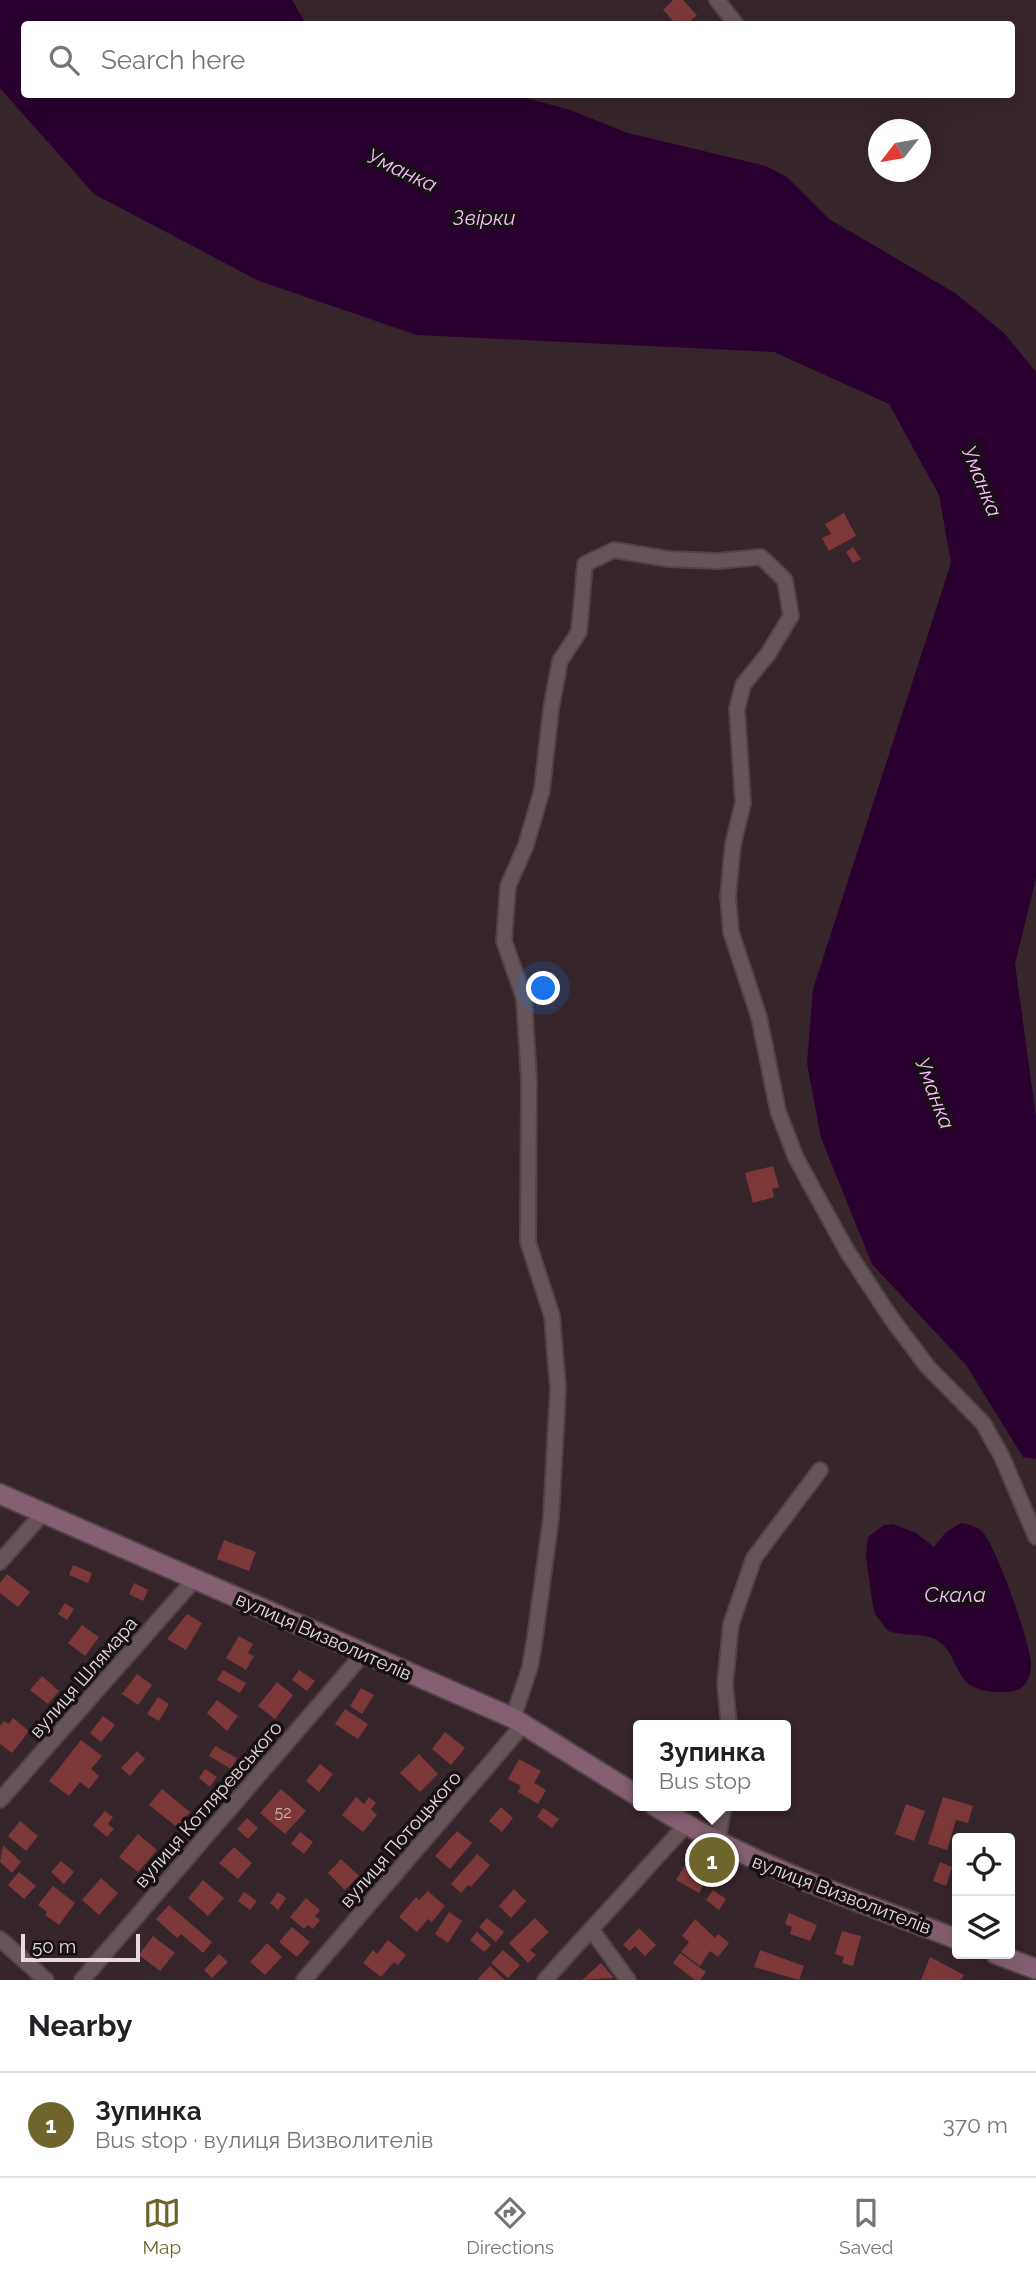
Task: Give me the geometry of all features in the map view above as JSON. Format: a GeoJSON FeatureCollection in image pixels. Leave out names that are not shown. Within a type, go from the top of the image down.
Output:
{"type":"FeatureCollection","features":[{"type":"Feature","properties":{"kind":"main road","name":"вулиця Визволителів"},"geometry":{"type":"LineString","coordinates":[[0,1494],[518,1721],[633,1792]]}},
{"type":"Feature","properties":{"kind":"main road","name":"вулиця Визволителів"},"geometry":{"type":"LineString","coordinates":[[663,1811],[717,1843],[811,1885],[952,1937]]}},
{"type":"Feature","properties":{"kind":"main road"},"geometry":{"type":"LineString","coordinates":[[1009,1959],[1036,1969]]}},
{"type":"Feature","properties":{"kind":"street"},"geometry":{"type":"LineString","coordinates":[[717,0],[734,21]]}},
{"type":"Feature","properties":{"kind":"street"},"geometry":{"type":"LineString","coordinates":[[518,1721],[535,1637],[551,1518],[558,1389],[552,1316],[528,1242],[528,1066],[524,999],[504,941],[508,886],[526,845],[542,790],[551,709],[560,661],[579,632],[585,564],[614,550],[668,559],[718,561],[761,557],[785,580],[791,616],[768,654],[743,685],[737,709],[743,803],[733,844],[728,896],[731,932],[759,1017],[778,1111],[796,1158],[847,1251],[891,1318],[927,1366],[983,1423],[1002,1457],[1036,1537]]}},
{"type":"Feature","properties":{"kind":"street"},"geometry":{"type":"LineString","coordinates":[[729,1720],[725,1684],[731,1624],[754,1558],[820,1470]]}},
{"type":"Feature","properties":{"kind":"street"},"geometry":{"type":"LineString","coordinates":[[0,1562],[43,1513]]}},
{"type":"Feature","properties":{"kind":"street","name":"вулиця Шлямара"},"geometry":{"type":"LineString","coordinates":[[0,1800],[195,1579]]}},
{"type":"Feature","properties":{"kind":"street","name":"вулиця Котляревського"},"geometry":{"type":"LineString","coordinates":[[82,1980],[363,1653]]}},
{"type":"Feature","properties":{"kind":"street","name":"вулиця Потоцького"},"geometry":{"type":"LineString","coordinates":[[304,1980],[518,1721]]}},
{"type":"Feature","properties":{"kind":"street"},"geometry":{"type":"LineString","coordinates":[[717,1843],[723,1811]]}},
{"type":"Feature","properties":{"kind":"street"},"geometry":{"type":"LineString","coordinates":[[545,1980],[686,1825]]}},
{"type":"Feature","properties":{"kind":"street"},"geometry":{"type":"LineString","coordinates":[[591,1929],[628,1980]]}},
{"type":"Feature","properties":{"kind":"street"},"geometry":{"type":"LineString","coordinates":[[0,1939],[46,1980]]}},
{"type":"Feature","properties":{"kind":"water","name":"Звірки"},"geometry":{"type":"Polygon","coordinates":[[[0,0],[292,0],[304,21],[21,21],[21,98],[526,98],[570,110],[628,133],[766,166],[787,177],[829,219],[955,293],[1004,333],[1036,372],[1036,878],[1015,964],[1036,1117],[1036,1459],[1023,1457],[966,1365],[872,1264],[821,1138],[807,1063],[813,989],[951,563],[939,495],[889,404],[774,352],[417,335],[259,281],[94,194],[0,88],[0,0]]]}},
{"type":"Feature","properties":{"kind":"water","name":"Скала"},"geometry":{"type":"Polygon","coordinates":[[[961,1523],[974,1526],[984,1534],[1005,1577],[1019,1618],[1031,1667],[1026,1683],[1015,1691],[980,1690],[970,1685],[944,1646],[935,1639],[888,1631],[875,1614],[866,1557],[868,1537],[884,1525],[893,1524],[916,1533],[934,1547],[946,1532],[961,1523]]]}},
{"type":"Feature","properties":{"kind":"building"},"geometry":{"type":"Polygon","coordinates":[[[673,0],[683,0],[697,15],[690,21],[673,21],[663,10],[673,0]]]}},
{"type":"Feature","properties":{"kind":"building"},"geometry":{"type":"Polygon","coordinates":[[[844,513],[856,536],[829,551],[822,538],[831,534],[825,524],[844,513]]]}},
{"type":"Feature","properties":{"kind":"building"},"geometry":{"type":"Polygon","coordinates":[[[853,547],[861,559],[853,563],[846,552],[853,547]]]}},
{"type":"Feature","properties":{"kind":"building"},"geometry":{"type":"Polygon","coordinates":[[[773,1166],[779,1187],[772,1189],[774,1197],[753,1203],[745,1173],[773,1166]]]}},
{"type":"Feature","properties":{"kind":"building"},"geometry":{"type":"Polygon","coordinates":[[[224,1540],[256,1552],[249,1571],[217,1559],[224,1540]]]}},
{"type":"Feature","properties":{"kind":"building"},"geometry":{"type":"Polygon","coordinates":[[[73,1565],[92,1573],[88,1583],[69,1575],[73,1565]]]}},
{"type":"Feature","properties":{"kind":"building"},"geometry":{"type":"Polygon","coordinates":[[[7,1574],[30,1592],[18,1607],[0,1593],[0,1583],[7,1574]]]}},
{"type":"Feature","properties":{"kind":"building"},"geometry":{"type":"Polygon","coordinates":[[[134,1583],[148,1590],[143,1601],[129,1594],[134,1583]]]}},
{"type":"Feature","properties":{"kind":"building"},"geometry":{"type":"Polygon","coordinates":[[[65,1603],[74,1609],[67,1620],[58,1614],[65,1603]]]}},
{"type":"Feature","properties":{"kind":"building"},"geometry":{"type":"Polygon","coordinates":[[[187,1614],[202,1623],[186,1650],[167,1639],[187,1614]]]}},
{"type":"Feature","properties":{"kind":"building"},"geometry":{"type":"Polygon","coordinates":[[[82,1625],[99,1637],[85,1656],[68,1643],[82,1625]]]}},
{"type":"Feature","properties":{"kind":"building"},"geometry":{"type":"Polygon","coordinates":[[[239,1636],[253,1644],[248,1653],[254,1656],[246,1670],[226,1658],[239,1636]]]}},
{"type":"Feature","properties":{"kind":"building"},"geometry":{"type":"Polygon","coordinates":[[[223,1670],[246,1683],[240,1693],[217,1680],[223,1670]]]}},
{"type":"Feature","properties":{"kind":"building"},"geometry":{"type":"Polygon","coordinates":[[[299,1670],[315,1681],[307,1691],[292,1680],[299,1670]]]}},
{"type":"Feature","properties":{"kind":"building"},"geometry":{"type":"Polygon","coordinates":[[[137,1674],[152,1685],[138,1705],[122,1694],[137,1674]]]}},
{"type":"Feature","properties":{"kind":"building"},"geometry":{"type":"Polygon","coordinates":[[[42,1676],[59,1691],[48,1704],[30,1690],[42,1676]]]}},
{"type":"Feature","properties":{"kind":"building"},"geometry":{"type":"Polygon","coordinates":[[[277,1682],[293,1695],[275,1719],[258,1706],[277,1682]]]}},
{"type":"Feature","properties":{"kind":"building"},"geometry":{"type":"Polygon","coordinates":[[[361,1688],[374,1695],[362,1714],[350,1706],[361,1688]]]}},
{"type":"Feature","properties":{"kind":"building"},"geometry":{"type":"Polygon","coordinates":[[[158,1697],[169,1704],[159,1721],[147,1714],[158,1697]]]}},
{"type":"Feature","properties":{"kind":"building"},"geometry":{"type":"Polygon","coordinates":[[[217,1700],[238,1716],[227,1731],[207,1713],[217,1700]]]}},
{"type":"Feature","properties":{"kind":"building"},"geometry":{"type":"Polygon","coordinates":[[[345,1709],[368,1724],[358,1739],[335,1724],[345,1709]]]}},
{"type":"Feature","properties":{"kind":"building"},"geometry":{"type":"Polygon","coordinates":[[[103,1716],[115,1725],[101,1742],[90,1733],[103,1716]]]}},
{"type":"Feature","properties":{"kind":"building"},"geometry":{"type":"Polygon","coordinates":[[[13,1718],[29,1731],[12,1753],[0,1744],[0,1726],[4,1721],[9,1724],[13,1718]]]}},
{"type":"Feature","properties":{"kind":"building"},"geometry":{"type":"Polygon","coordinates":[[[445,1732],[465,1748],[451,1765],[432,1749],[445,1732]]]}},
{"type":"Feature","properties":{"kind":"building"},"geometry":{"type":"Polygon","coordinates":[[[81,1740],[102,1756],[91,1769],[99,1776],[89,1789],[80,1782],[69,1796],[49,1781],[81,1740]]]}},
{"type":"Feature","properties":{"kind":"building"},"geometry":{"type":"Polygon","coordinates":[[[215,1746],[237,1758],[231,1769],[209,1756],[215,1746]]]}},
{"type":"Feature","properties":{"kind":"building"},"geometry":{"type":"Polygon","coordinates":[[[137,1751],[145,1759],[130,1776],[121,1768],[137,1751]]]}},
{"type":"Feature","properties":{"kind":"building"},"geometry":{"type":"Polygon","coordinates":[[[419,1754],[438,1774],[420,1792],[400,1773],[419,1754]]]}},
{"type":"Feature","properties":{"kind":"building"},"geometry":{"type":"Polygon","coordinates":[[[519,1759],[541,1771],[534,1783],[546,1790],[538,1804],[518,1792],[521,1786],[508,1779],[519,1759]]]}},
{"type":"Feature","properties":{"kind":"building"},"geometry":{"type":"Polygon","coordinates":[[[320,1764],[333,1774],[319,1792],[306,1781],[320,1764]]]}},
{"type":"Feature","properties":{"kind":"building"},"geometry":{"type":"Polygon","coordinates":[[[205,1769],[217,1777],[210,1787],[199,1778],[205,1769]]]}},
{"type":"Feature","properties":{"kind":"building"},"geometry":{"type":"Polygon","coordinates":[[[162,1789],[190,1812],[178,1828],[149,1805],[162,1789]]]}},
{"type":"Feature","properties":{"kind":"building"},"geometry":{"type":"Polygon","coordinates":[[[281,1789],[306,1811],[285,1834],[260,1813],[281,1789]]]}},
{"type":"Feature","properties":{"kind":"building"},"geometry":{"type":"Polygon","coordinates":[[[356,1797],[364,1804],[369,1797],[376,1803],[371,1809],[377,1815],[363,1832],[342,1815],[356,1797]]]}},
{"type":"Feature","properties":{"kind":"building"},"geometry":{"type":"Polygon","coordinates":[[[943,1797],[973,1806],[968,1823],[956,1820],[947,1850],[928,1844],[943,1797]]]}},
{"type":"Feature","properties":{"kind":"building"},"geometry":{"type":"Polygon","coordinates":[[[906,1804],[925,1811],[914,1841],[895,1834],[906,1804]]]}},
{"type":"Feature","properties":{"kind":"building"},"geometry":{"type":"Polygon","coordinates":[[[501,1807],[513,1818],[502,1832],[489,1821],[501,1807]]]}},
{"type":"Feature","properties":{"kind":"building"},"geometry":{"type":"Polygon","coordinates":[[[543,1808],[559,1819],[552,1828],[537,1817],[543,1808]]]}},
{"type":"Feature","properties":{"kind":"building"},"geometry":{"type":"Polygon","coordinates":[[[105,1811],[113,1817],[108,1824],[114,1829],[107,1837],[93,1825],[105,1811]]]}},
{"type":"Feature","properties":{"kind":"building"},"geometry":{"type":"Polygon","coordinates":[[[247,1818],[258,1828],[248,1839],[237,1829],[247,1818]]]}},
{"type":"Feature","properties":{"kind":"building"},"geometry":{"type":"Polygon","coordinates":[[[20,1821],[38,1836],[26,1851],[8,1836],[20,1821]]]}},
{"type":"Feature","properties":{"kind":"building"},"geometry":{"type":"Polygon","coordinates":[[[457,1831],[472,1843],[450,1869],[435,1856],[457,1831]]]}},
{"type":"Feature","properties":{"kind":"building"},"geometry":{"type":"Polygon","coordinates":[[[300,1832],[313,1842],[304,1854],[291,1844],[300,1832]]]}},
{"type":"Feature","properties":{"kind":"building"},"geometry":{"type":"Polygon","coordinates":[[[138,1834],[157,1850],[138,1872],[119,1857],[138,1834]]]}},
{"type":"Feature","properties":{"kind":"building"},"geometry":{"type":"Polygon","coordinates":[[[3,1845],[21,1862],[12,1873],[0,1862],[3,1845]]]}},
{"type":"Feature","properties":{"kind":"building"},"geometry":{"type":"Polygon","coordinates":[[[234,1847],[252,1863],[238,1879],[219,1863],[234,1847]]]}},
{"type":"Feature","properties":{"kind":"building"},"geometry":{"type":"Polygon","coordinates":[[[477,1854],[490,1865],[471,1887],[468,1885],[461,1893],[451,1884],[477,1854]]]}},
{"type":"Feature","properties":{"kind":"building"},"geometry":{"type":"Polygon","coordinates":[[[341,1859],[359,1876],[345,1890],[328,1873],[341,1859]]]}},
{"type":"Feature","properties":{"kind":"building"},"geometry":{"type":"Polygon","coordinates":[[[61,1861],[74,1872],[64,1884],[51,1872],[61,1861]]]}},
{"type":"Feature","properties":{"kind":"building"},"geometry":{"type":"Polygon","coordinates":[[[687,1862],[709,1875],[699,1893],[676,1880],[687,1862]]]}},
{"type":"Feature","properties":{"kind":"building"},"geometry":{"type":"Polygon","coordinates":[[[940,1862],[952,1867],[946,1886],[933,1881],[940,1862]]]}},
{"type":"Feature","properties":{"kind":"building"},"geometry":{"type":"Polygon","coordinates":[[[19,1872],[36,1886],[24,1899],[8,1885],[19,1872]]]}},
{"type":"Feature","properties":{"kind":"building"},"geometry":{"type":"Polygon","coordinates":[[[101,1878],[118,1893],[99,1915],[82,1900],[101,1878]]]}},
{"type":"Feature","properties":{"kind":"building"},"geometry":{"type":"Polygon","coordinates":[[[203,1880],[224,1898],[208,1916],[188,1898],[203,1880]]]}},
{"type":"Feature","properties":{"kind":"building"},"geometry":{"type":"Polygon","coordinates":[[[53,1886],[75,1903],[59,1925],[45,1915],[47,1912],[38,1905],[53,1886]]]}},
{"type":"Feature","properties":{"kind":"building"},"geometry":{"type":"Polygon","coordinates":[[[514,1889],[526,1901],[511,1918],[499,1906],[514,1889]]]}},
{"type":"Feature","properties":{"kind":"building"},"geometry":{"type":"Polygon","coordinates":[[[713,1890],[726,1899],[719,1910],[706,1900],[713,1890]]]}},
{"type":"Feature","properties":{"kind":"building"},"geometry":{"type":"Polygon","coordinates":[[[428,1891],[445,1906],[432,1922],[428,1919],[417,1932],[399,1917],[416,1897],[419,1900],[428,1891]]]}},
{"type":"Feature","properties":{"kind":"building"},"geometry":{"type":"Polygon","coordinates":[[[244,1892],[257,1901],[250,1910],[238,1901],[244,1892]]]}},
{"type":"Feature","properties":{"kind":"building"},"geometry":{"type":"Polygon","coordinates":[[[278,1892],[286,1898],[278,1910],[270,1903],[278,1892]]]}},
{"type":"Feature","properties":{"kind":"building"},"geometry":{"type":"Polygon","coordinates":[[[306,1898],[320,1910],[315,1916],[320,1920],[313,1929],[308,1925],[304,1929],[290,1917],[306,1898]]]}},
{"type":"Feature","properties":{"kind":"building"},"geometry":{"type":"Polygon","coordinates":[[[169,1905],[212,1942],[203,1953],[181,1934],[177,1938],[156,1919],[169,1905]]]}},
{"type":"Feature","properties":{"kind":"building"},"geometry":{"type":"Polygon","coordinates":[[[449,1912],[462,1921],[448,1943],[435,1934],[449,1912]]]}},
{"type":"Feature","properties":{"kind":"building"},"geometry":{"type":"Polygon","coordinates":[[[789,1913],[817,1925],[810,1941],[790,1934],[792,1927],[785,1924],[789,1913]]]}},
{"type":"Feature","properties":{"kind":"building"},"geometry":{"type":"Polygon","coordinates":[[[487,1918],[504,1932],[496,1942],[479,1927],[487,1918]]]}},
{"type":"Feature","properties":{"kind":"building"},"geometry":{"type":"Polygon","coordinates":[[[535,1918],[549,1932],[530,1950],[536,1955],[528,1963],[509,1943],[535,1918]]]}},
{"type":"Feature","properties":{"kind":"building"},"geometry":{"type":"Polygon","coordinates":[[[695,1919],[715,1938],[718,1934],[729,1943],[718,1957],[710,1951],[700,1966],[681,1952],[689,1942],[682,1936],[695,1919]]]}},
{"type":"Feature","properties":{"kind":"building"},"geometry":{"type":"Polygon","coordinates":[[[292,1927],[310,1942],[297,1957],[279,1942],[292,1927]]]}},
{"type":"Feature","properties":{"kind":"building"},"geometry":{"type":"Polygon","coordinates":[[[639,1928],[656,1945],[645,1956],[635,1946],[630,1951],[623,1945],[639,1928]]]}},
{"type":"Feature","properties":{"kind":"building"},"geometry":{"type":"Polygon","coordinates":[[[842,1931],[861,1936],[853,1966],[842,1963],[844,1957],[835,1954],[842,1931]]]}},
{"type":"Feature","properties":{"kind":"building"},"geometry":{"type":"Polygon","coordinates":[[[477,1932],[491,1945],[484,1952],[470,1940],[477,1932]]]}},
{"type":"Feature","properties":{"kind":"building"},"geometry":{"type":"Polygon","coordinates":[[[153,1936],[175,1953],[160,1971],[139,1955],[153,1936]]]}},
{"type":"Feature","properties":{"kind":"building"},"geometry":{"type":"Polygon","coordinates":[[[388,1940],[406,1955],[398,1965],[394,1962],[381,1977],[363,1963],[373,1950],[377,1954],[388,1940]]]}},
{"type":"Feature","properties":{"kind":"building"},"geometry":{"type":"Polygon","coordinates":[[[267,1943],[282,1957],[265,1975],[250,1962],[267,1943]]]}},
{"type":"Feature","properties":{"kind":"building"},"geometry":{"type":"Polygon","coordinates":[[[503,1950],[520,1965],[508,1978],[491,1963],[503,1950]]]}},
{"type":"Feature","properties":{"kind":"building"},"geometry":{"type":"Polygon","coordinates":[[[760,1950],[804,1966],[799,1980],[754,1967],[760,1950]]]}},
{"type":"Feature","properties":{"kind":"building"},"geometry":{"type":"Polygon","coordinates":[[[680,1953],[706,1972],[700,1980],[695,1980],[673,1963],[680,1953]]]}},
{"type":"Feature","properties":{"kind":"building"},"geometry":{"type":"Polygon","coordinates":[[[219,1954],[228,1962],[212,1978],[204,1970],[219,1954]]]}},
{"type":"Feature","properties":{"kind":"building"},"geometry":{"type":"Polygon","coordinates":[[[930,1957],[964,1975],[961,1980],[921,1980],[930,1957]]]}},
{"type":"Feature","properties":{"kind":"building"},"geometry":{"type":"Polygon","coordinates":[[[601,1963],[614,1978],[582,1980],[601,1963]]]}},
{"type":"Feature","properties":{"kind":"building"},"geometry":{"type":"Polygon","coordinates":[[[490,1966],[505,1980],[477,1980],[490,1966]]]}},
{"type":"Feature","properties":{"kind":"place","name":"Зупинка"},"geometry":{"type":"Point","coordinates":[712,1860]}},
{"type":"Feature","properties":{"kind":"water label","name":"Уманка"},"geometry":{"type":"Point","coordinates":[402,170]}},
{"type":"Feature","properties":{"kind":"water label","name":"Уманка"},"geometry":{"type":"Point","coordinates":[982,481]}},
{"type":"Feature","properties":{"kind":"water label","name":"Уманка"},"geometry":{"type":"Point","coordinates":[935,1093]}}]}
